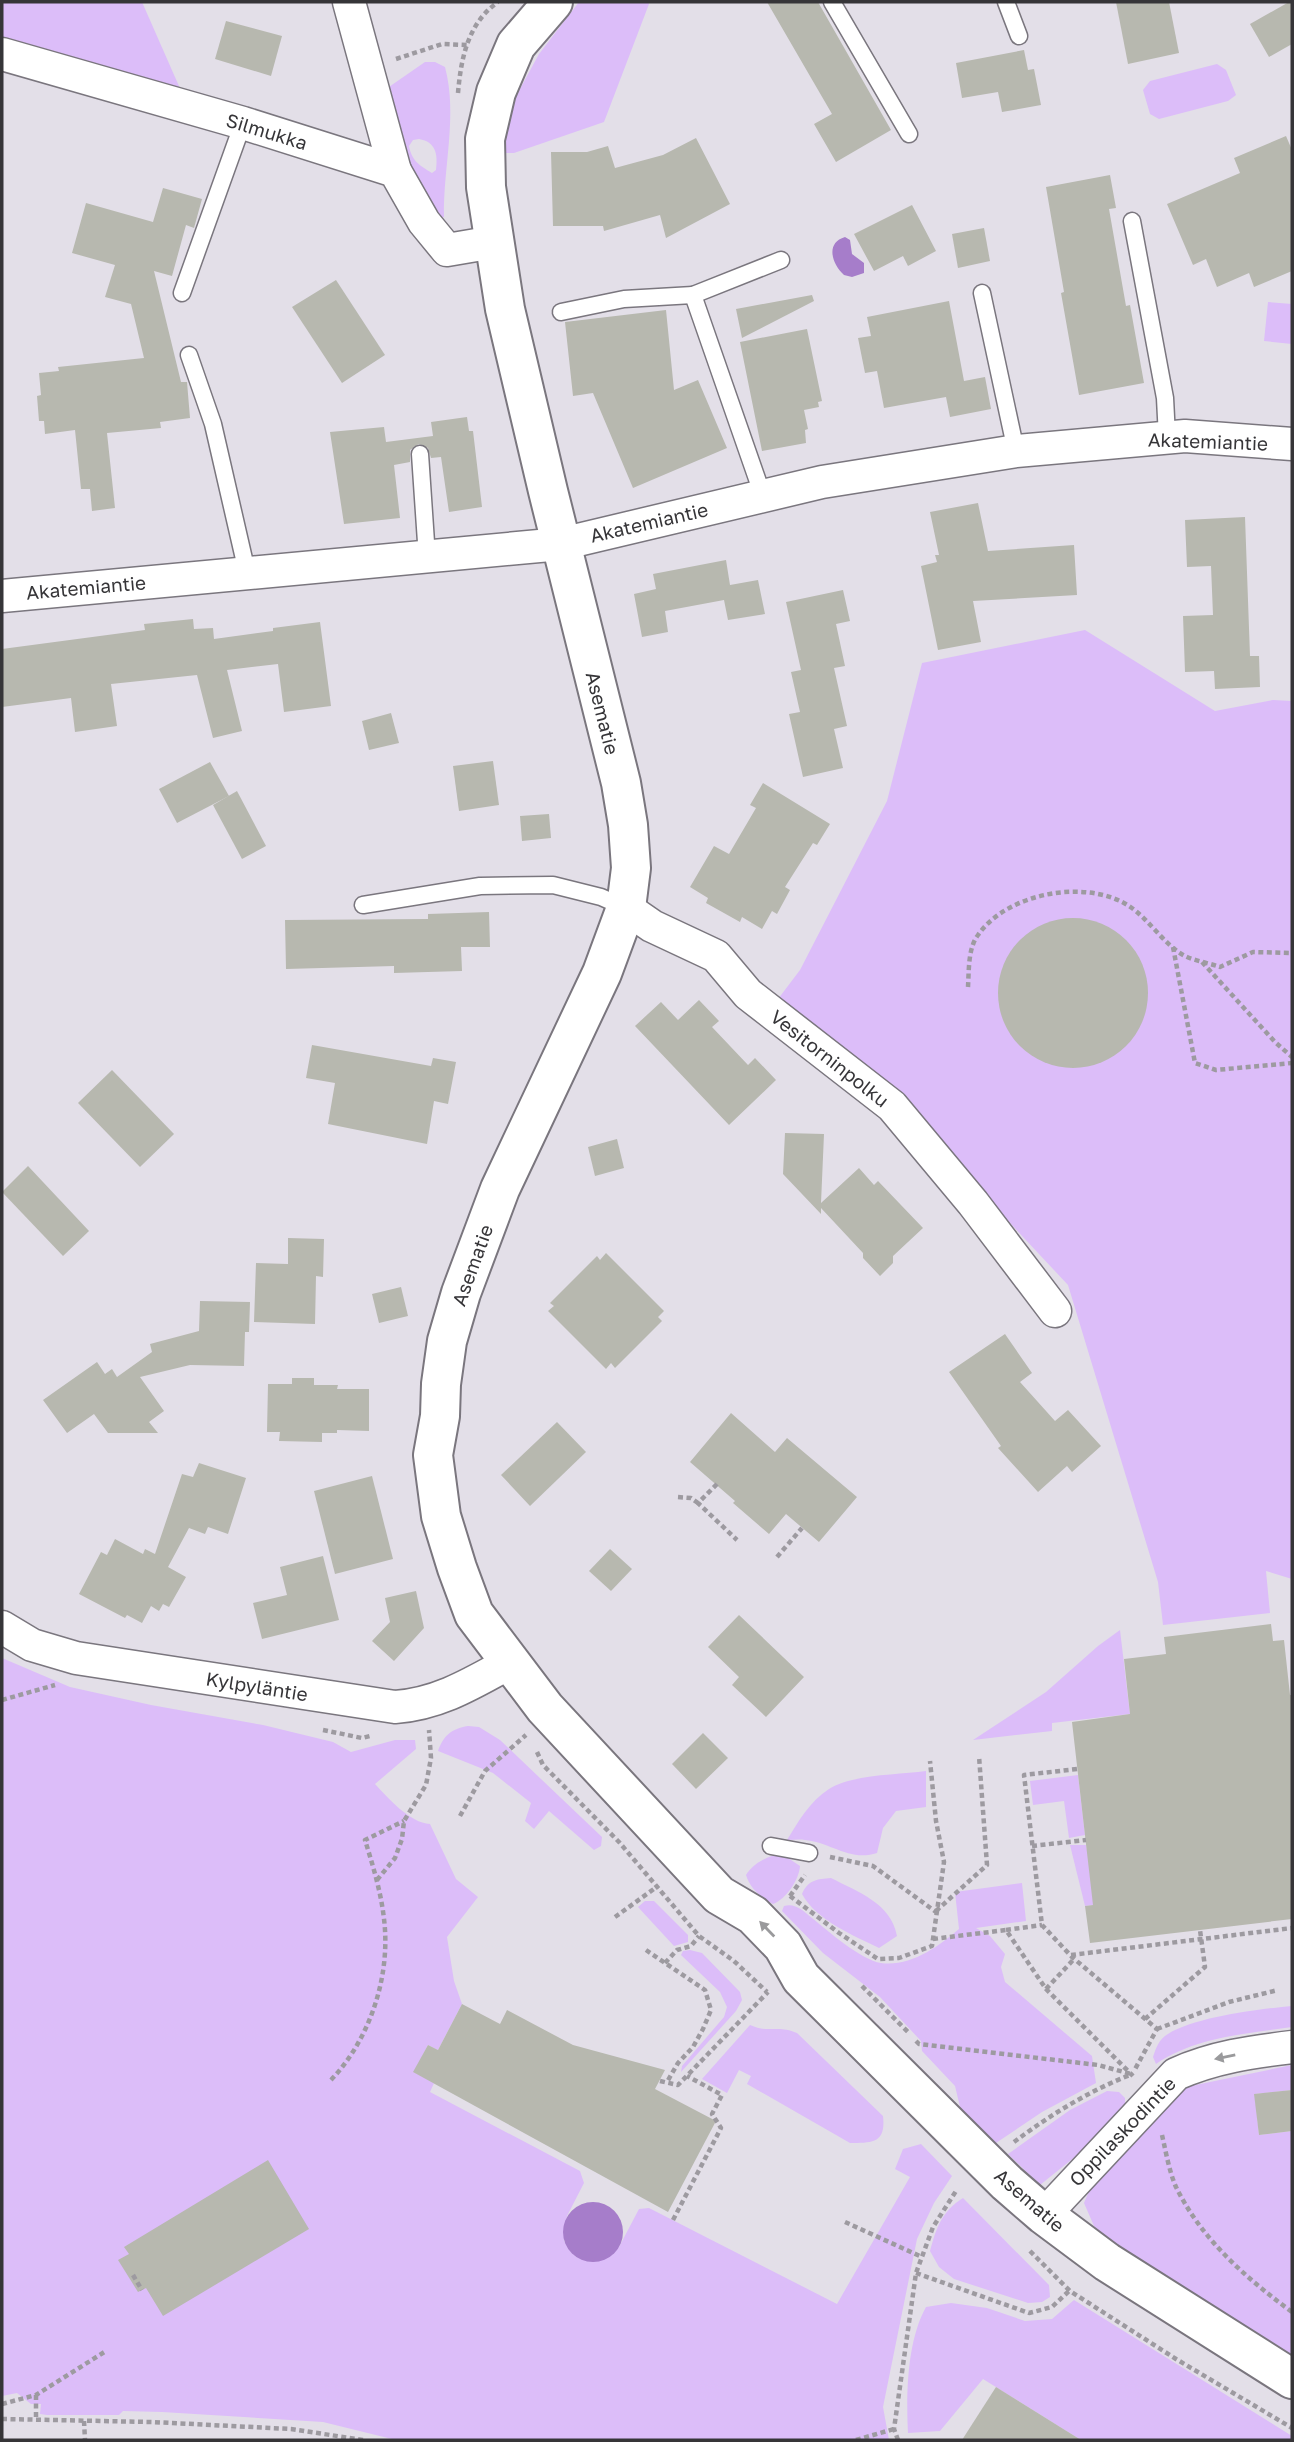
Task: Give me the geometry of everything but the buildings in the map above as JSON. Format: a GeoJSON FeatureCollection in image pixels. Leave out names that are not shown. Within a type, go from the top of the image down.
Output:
{"type":"FeatureCollection","features":[{"type":"Feature","properties":{"kind":"street"},"geometry":{"type":"LineString","coordinates":[[349,2],[395,171],[424,222],[447,250],[494,242]]}},
{"type":"Feature","properties":{"kind":"street","name":"Asematie"},"geometry":{"type":"LineString","coordinates":[[553,2],[516,45],[496,93],[485,139],[486,187],[505,309],[624,804],[631,868],[626,908],[603,973],[500,1189],[460,1293],[447,1341],[440,1416],[452,1458],[473,1560],[493,1609],[509,1663],[545,1708],[719,1895],[753,1914],[783,1946],[782,1991],[1007,2183],[1033,2229],[1107,2262],[1292,2379]]}},
{"type":"Feature","properties":{"kind":"street","name":"Silmukka"},"geometry":{"type":"LineString","coordinates":[[2,54],[243,123],[395,171]]}},
{"type":"Feature","properties":{"kind":"street","name":"Akatemiantie"},"geometry":{"type":"LineString","coordinates":[[2,596],[561,544],[822,482],[1016,450],[1167,437],[1213,437],[1292,444]]}},
{"type":"Feature","properties":{"kind":"street","name":"Vesitorninpolku"},"geometry":{"type":"LineString","coordinates":[[626,908],[652,926],[716,956],[748,994],[892,1106],[973,1203],[1055,1311]]}},
{"type":"Feature","properties":{"kind":"street","name":"Kylpyläntie"},"geometry":{"type":"LineString","coordinates":[[2,1628],[32,1645],[76,1658],[395,1707],[419,1705],[440,1699],[509,1663]]}},
{"type":"Feature","properties":{"kind":"street","name":"Oppilaskodintie"},"geometry":{"type":"LineString","coordinates":[[1033,2229],[1176,2074],[1205,2061],[1292,2047]]}},
{"type":"Feature","properties":{"kind":"lane"},"geometry":{"type":"LineString","coordinates":[[832,2],[909,134]]}},
{"type":"Feature","properties":{"kind":"lane"},"geometry":{"type":"LineString","coordinates":[[1006,2],[1019,36]]}},
{"type":"Feature","properties":{"kind":"lane"},"geometry":{"type":"LineString","coordinates":[[182,293],[243,123]]}},
{"type":"Feature","properties":{"kind":"lane"},"geometry":{"type":"LineString","coordinates":[[1132,221],[1166,398],[1167,437]]}},
{"type":"Feature","properties":{"kind":"lane"},"geometry":{"type":"LineString","coordinates":[[561,312],[624,299],[694,295],[781,260]]}},
{"type":"Feature","properties":{"kind":"lane"},"geometry":{"type":"LineString","coordinates":[[982,293],[1016,450]]}},
{"type":"Feature","properties":{"kind":"lane"},"geometry":{"type":"LineString","coordinates":[[694,295],[764,496]]}},
{"type":"Feature","properties":{"kind":"lane"},"geometry":{"type":"LineString","coordinates":[[189,355],[213,424],[247,572]]}},
{"type":"Feature","properties":{"kind":"lane"},"geometry":{"type":"LineString","coordinates":[[420,454],[427,556]]}},
{"type":"Feature","properties":{"kind":"lane"},"geometry":{"type":"LineString","coordinates":[[363,905],[480,886],[553,885],[601,897],[626,908]]}},
{"type":"Feature","properties":{"kind":"lane"},"geometry":{"type":"LineString","coordinates":[[771,1846],[809,1853]]}},
{"type":"Feature","properties":{"kind":"path"},"geometry":{"type":"LineString","coordinates":[[365,68],[442,44],[467,45]]}},
{"type":"Feature","properties":{"kind":"path"},"geometry":{"type":"LineString","coordinates":[[968,987],[969,961],[977,936],[1004,909],[1046,894],[1091,892],[1128,905],[1184,956],[1220,967],[1253,952],[1292,953]]}},
{"type":"Feature","properties":{"kind":"path"},"geometry":{"type":"LineString","coordinates":[[1173,946],[1195,1063],[1216,1070],[1292,1063]]}},
{"type":"Feature","properties":{"kind":"path"},"geometry":{"type":"LineString","coordinates":[[1201,961],[1275,1042],[1292,1056]]}},
{"type":"Feature","properties":{"kind":"path"},"geometry":{"type":"LineString","coordinates":[[698,1503],[717,1485]]}},
{"type":"Feature","properties":{"kind":"path"},"geometry":{"type":"LineString","coordinates":[[678,1497],[691,1498],[698,1503],[737,1540]]}},
{"type":"Feature","properties":{"kind":"path"},"geometry":{"type":"LineString","coordinates":[[777,1557],[802,1528]]}},
{"type":"Feature","properties":{"kind":"path"},"geometry":{"type":"LineString","coordinates":[[2,1700],[60,1684]]}},
{"type":"Feature","properties":{"kind":"path"},"geometry":{"type":"LineString","coordinates":[[377,1881],[396,1858],[404,1821],[426,1785],[431,1758],[429,1726]]}},
{"type":"Feature","properties":{"kind":"path"},"geometry":{"type":"LineString","coordinates":[[519,1726],[533,1741],[543,1765],[658,1886],[699,1936],[782,1991],[678,2085],[660,2081]]}},
{"type":"Feature","properties":{"kind":"path"},"geometry":{"type":"LineString","coordinates":[[460,1816],[485,1771],[527,1734]]}},
{"type":"Feature","properties":{"kind":"path"},"geometry":{"type":"LineString","coordinates":[[936,1912],[987,1865],[979,1756]]}},
{"type":"Feature","properties":{"kind":"path"},"geometry":{"type":"LineString","coordinates":[[790,1896],[878,1959],[899,1958],[932,1946],[944,1862],[936,1821],[930,1761]]}},
{"type":"Feature","properties":{"kind":"path"},"geometry":{"type":"LineString","coordinates":[[1077,1769],[1024,1775],[1042,1925],[1072,1957],[1157,2029]]}},
{"type":"Feature","properties":{"kind":"path"},"geometry":{"type":"LineString","coordinates":[[331,2080],[353,2051],[370,2019],[380,1987],[385,1953],[385,1922],[365,1840],[404,1821]]}},
{"type":"Feature","properties":{"kind":"path"},"geometry":{"type":"LineString","coordinates":[[1032,1846],[1086,1840]]}},
{"type":"Feature","properties":{"kind":"path"},"geometry":{"type":"LineString","coordinates":[[781,1905],[800,1885],[806,1873],[809,1853],[873,1866],[936,1912]]}},
{"type":"Feature","properties":{"kind":"path"},"geometry":{"type":"LineString","coordinates":[[615,1917],[658,1886]]}},
{"type":"Feature","properties":{"kind":"path"},"geometry":{"type":"LineString","coordinates":[[933,1939],[1042,1925]]}},
{"type":"Feature","properties":{"kind":"path"},"geometry":{"type":"LineString","coordinates":[[1046,1989],[1072,1957],[1292,1927]]}},
{"type":"Feature","properties":{"kind":"path"},"geometry":{"type":"LineString","coordinates":[[1006,1930],[1046,1989],[1132,2075],[1139,2093],[1158,2112],[1175,2185],[1195,2221],[1248,2279],[1292,2312]]}},
{"type":"Feature","properties":{"kind":"path"},"geometry":{"type":"LineString","coordinates":[[1145,2019],[1205,1968],[1200,1930]]}},
{"type":"Feature","properties":{"kind":"path"},"geometry":{"type":"LineString","coordinates":[[665,1964],[677,1950],[691,1945],[699,1936]]}},
{"type":"Feature","properties":{"kind":"path"},"geometry":{"type":"LineString","coordinates":[[646,1950],[705,1990],[711,2010],[703,2029],[667,2082]]}},
{"type":"Feature","properties":{"kind":"path"},"geometry":{"type":"LineString","coordinates":[[859,1984],[877,1999],[919,2044],[1098,2065],[1132,2075]]}},
{"type":"Feature","properties":{"kind":"path"},"geometry":{"type":"LineString","coordinates":[[1132,2075],[1157,2029],[1229,2002],[1278,1990]]}},
{"type":"Feature","properties":{"kind":"path"},"geometry":{"type":"LineString","coordinates":[[673,2220],[721,2128],[712,2114],[722,2095],[687,2076]]}},
{"type":"Feature","properties":{"kind":"path"},"geometry":{"type":"LineString","coordinates":[[898,2440],[894,2429],[916,2273],[933,2227],[956,2191]]}},
{"type":"Feature","properties":{"kind":"path"},"geometry":{"type":"LineString","coordinates":[[845,2222],[922,2257]]}},
{"type":"Feature","properties":{"kind":"path"},"geometry":{"type":"LineString","coordinates":[[1033,2229],[1069,2291],[1292,2428]]}},
{"type":"Feature","properties":{"kind":"path"},"geometry":{"type":"LineString","coordinates":[[916,2273],[1029,2313],[1052,2307],[1069,2291]]}},
{"type":"Feature","properties":{"kind":"path"},"geometry":{"type":"LineString","coordinates":[[133,2275],[142,2290]]}},
{"type":"Feature","properties":{"kind":"path"},"geometry":{"type":"LineString","coordinates":[[2,2403],[36,2395],[106,2351]]}},
{"type":"Feature","properties":{"kind":"path"},"geometry":{"type":"LineString","coordinates":[[36,2395],[36,2420]]}},
{"type":"Feature","properties":{"kind":"path"},"geometry":{"type":"LineString","coordinates":[[2,2420],[291,2429],[363,2440]]}},
{"type":"Feature","properties":{"kind":"path"},"geometry":{"type":"LineString","coordinates":[[84,2421],[85,2440]]}},
{"type":"Feature","properties":{"kind":"path"},"geometry":{"type":"LineString","coordinates":[[856,2440],[894,2429]]}},
{"type":"Feature","properties":{"kind":"shaded area"},"geometry":{"type":"Polygon","coordinates":[[[2,2],[142,2],[182,93],[2,44],[2,2]]]}},
{"type":"Feature","properties":{"kind":"shaded area"},"geometry":{"type":"Polygon","coordinates":[[[579,2],[649,4],[604,122],[514,153],[500,153],[508,111],[539,54],[579,2]]]}},
{"type":"Feature","properties":{"kind":"shaded area"},"geometry":{"type":"Polygon","coordinates":[[[425,62],[435,62],[445,67],[449,85],[450,123],[444,217],[438,219],[411,179],[386,89],[425,62]],[[413,140],[409,146],[417,162],[432,173],[436,170],[436,154],[432,146],[425,141],[413,140]]]}},
{"type":"Feature","properties":{"kind":"shaded area"},"geometry":{"type":"Polygon","coordinates":[[[1217,64],[1226,70],[1236,95],[1228,101],[1159,119],[1150,114],[1143,90],[1150,81],[1217,64]]]}},
{"type":"Feature","properties":{"kind":"shaded area"},"geometry":{"type":"Polygon","coordinates":[[[845,237],[850,240],[852,254],[864,263],[864,273],[852,277],[844,275],[836,265],[833,249],[839,240],[845,237]]]}},
{"type":"Feature","properties":{"kind":"shaded area"},"geometry":{"type":"Polygon","coordinates":[[[1268,302],[1292,304],[1292,344],[1264,341],[1268,302]]]}},
{"type":"Feature","properties":{"kind":"shaded area"},"geometry":{"type":"Polygon","coordinates":[[[1085,630],[1215,711],[1273,700],[1292,701],[1292,1579],[1266,1571],[1270,1613],[1163,1625],[1158,1582],[1068,1285],[893,1098],[775,1003],[800,970],[887,801],[922,663],[1085,630]]]}},
{"type":"Feature","properties":{"kind":"shaded area"},"geometry":{"type":"Polygon","coordinates":[[[1120,1630],[1130,1714],[1052,1723],[1052,1731],[973,1740],[1046,1692],[1120,1630]]]}},
{"type":"Feature","properties":{"kind":"shaded area"},"geometry":{"type":"Polygon","coordinates":[[[2,1658],[70,1687],[263,1725],[333,1742],[351,1752],[395,1740],[415,1740],[416,1749],[375,1784],[407,1815],[430,1824],[456,1879],[478,1897],[447,1937],[454,1981],[462,2004],[438,2050],[428,2045],[414,2072],[434,2083],[430,2092],[580,2171],[584,2183],[567,2216],[564,2241],[576,2257],[619,2247],[639,2209],[649,2208],[837,2304],[910,2177],[895,2169],[903,2149],[921,2144],[952,2176],[934,2203],[917,2239],[883,2407],[889,2440],[396,2440],[323,2422],[123,2411],[119,2415],[47,2415],[40,2414],[41,2404],[31,2404],[17,2393],[2,2396],[2,1658]]]}},
{"type":"Feature","properties":{"kind":"shaded area"},"geometry":{"type":"Polygon","coordinates":[[[468,1726],[479,1727],[500,1740],[602,1837],[601,1846],[594,1850],[549,1811],[534,1829],[525,1821],[531,1803],[493,1773],[438,1751],[449,1734],[468,1726]]]}},
{"type":"Feature","properties":{"kind":"shaded area"},"geometry":{"type":"Polygon","coordinates":[[[926,1771],[926,1807],[896,1811],[883,1828],[877,1853],[858,1855],[814,1842],[787,1840],[810,1806],[822,1794],[839,1784],[863,1778],[926,1771]]]}},
{"type":"Feature","properties":{"kind":"shaded area"},"geometry":{"type":"Polygon","coordinates":[[[1078,1775],[1085,1835],[1069,1838],[1064,1801],[1033,1805],[1030,1781],[1078,1775]]]}},
{"type":"Feature","properties":{"kind":"shaded area"},"geometry":{"type":"Polygon","coordinates":[[[1070,1845],[1086,1845],[1099,1904],[1085,1906],[1070,1845]]]}},
{"type":"Feature","properties":{"kind":"shaded area"},"geometry":{"type":"Polygon","coordinates":[[[775,1855],[785,1856],[800,1866],[791,1888],[783,1898],[773,1904],[756,1892],[746,1875],[759,1862],[775,1855]]]}},
{"type":"Feature","properties":{"kind":"shaded area"},"geometry":{"type":"Polygon","coordinates":[[[831,1878],[881,1907],[894,1925],[897,1936],[879,1948],[826,1920],[802,1894],[814,1881],[831,1878]]]}},
{"type":"Feature","properties":{"kind":"shaded area"},"geometry":{"type":"Polygon","coordinates":[[[1022,1883],[1026,1921],[976,1928],[990,1936],[1005,1954],[1001,1967],[1005,1982],[1092,2056],[1096,2083],[1042,2112],[996,2143],[961,2111],[955,2086],[922,2051],[921,2041],[880,1997],[823,1953],[782,1911],[784,1906],[796,1907],[845,1944],[873,1961],[902,1962],[923,1954],[959,1929],[955,1892],[1022,1883]]]}},
{"type":"Feature","properties":{"kind":"shaded area"},"geometry":{"type":"Polygon","coordinates":[[[645,1901],[654,1901],[688,1935],[688,1942],[674,1946],[638,1907],[645,1901]]]}},
{"type":"Feature","properties":{"kind":"shaded area"},"geometry":{"type":"Polygon","coordinates":[[[683,1951],[702,1953],[740,1992],[742,2000],[736,2011],[681,2072],[682,2066],[724,2017],[727,2007],[720,1992],[681,1955],[683,1951]]]}},
{"type":"Feature","properties":{"kind":"shaded area"},"geometry":{"type":"Polygon","coordinates":[[[1292,2006],[1292,2027],[1204,2042],[1156,2064],[1153,2057],[1162,2038],[1180,2028],[1228,2015],[1292,2006]]]}},
{"type":"Feature","properties":{"kind":"shaded area"},"geometry":{"type":"Polygon","coordinates":[[[750,2025],[797,2033],[883,2116],[880,2136],[871,2142],[850,2143],[747,2084],[751,2076],[739,2070],[727,2093],[702,2079],[750,2025]]]}},
{"type":"Feature","properties":{"kind":"shaded area"},"geometry":{"type":"Polygon","coordinates":[[[1292,2065],[1292,2090],[1255,2094],[1259,2135],[1292,2131],[1292,2363],[1128,2259],[1094,2226],[1084,2203],[1095,2177],[1171,2090],[1292,2065]]]}},
{"type":"Feature","properties":{"kind":"shaded area"},"geometry":{"type":"Polygon","coordinates":[[[1107,2091],[1119,2092],[1125,2098],[1125,2106],[1086,2148],[1040,2185],[1008,2154],[1070,2110],[1107,2091]]]}},
{"type":"Feature","properties":{"kind":"shaded area"},"geometry":{"type":"Polygon","coordinates":[[[963,2198],[1049,2285],[1050,2297],[1042,2302],[1028,2303],[954,2279],[939,2267],[930,2251],[935,2235],[945,2214],[963,2198]]]}},
{"type":"Feature","properties":{"kind":"shaded area"},"geometry":{"type":"Polygon","coordinates":[[[587,2202],[599,2202],[618,2215],[623,2232],[621,2244],[610,2257],[599,2262],[587,2262],[568,2249],[563,2238],[563,2226],[576,2207],[587,2202]]]}},
{"type":"Feature","properties":{"kind":"shaded area"},"geometry":{"type":"Polygon","coordinates":[[[1074,2300],[1292,2436],[1292,2440],[1081,2440],[983,2379],[940,2431],[908,2433],[907,2402],[911,2352],[926,2307],[951,2303],[987,2308],[1025,2321],[1052,2319],[1074,2300]]]}}]}
